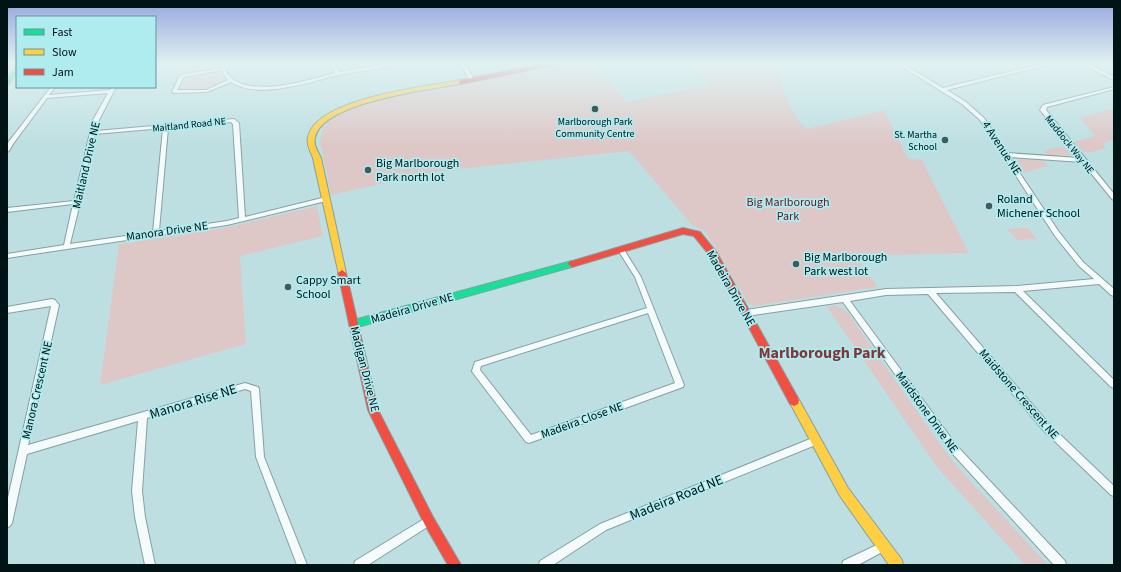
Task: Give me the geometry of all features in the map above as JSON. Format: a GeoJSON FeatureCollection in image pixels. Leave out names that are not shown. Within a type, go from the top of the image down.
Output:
{"type":"FeatureCollection","features":[{"type":"Feature","properties":{"kind":"main road","name":"Madigan Drive NE"},"geometry":{"type":"LineString","coordinates":[[420,90],[357,102],[342,108],[326,118],[317,128],[311,144],[317,158],[373,410],[429,521],[455,565]]}},
{"type":"Feature","properties":{"kind":"main road","name":"Madeira Drive NE"},"geometry":{"type":"LineString","coordinates":[[354,324],[621,250],[683,231],[697,234],[714,255],[844,492],[883,547],[898,565]]}},
{"type":"Feature","properties":{"kind":"street"},"geometry":{"type":"LineString","coordinates":[[7,150],[51,90]]}},
{"type":"Feature","properties":{"kind":"street"},"geometry":{"type":"LineString","coordinates":[[46,97],[107,90]]}},
{"type":"Feature","properties":{"kind":"street","name":"Maitland Drive NE"},"geometry":{"type":"LineString","coordinates":[[67,246],[96,120],[113,90]]}},
{"type":"Feature","properties":{"kind":"street"},"geometry":{"type":"LineString","coordinates":[[175,90],[174,92],[210,90]]}},
{"type":"Feature","properties":{"kind":"street","name":"4 Avenue NE"},"geometry":{"type":"LineString","coordinates":[[942,90],[964,103],[982,119],[1007,155],[1057,234],[1081,264],[1114,293]]}},
{"type":"Feature","properties":{"kind":"street","name":"Maddock Way NE"},"geometry":{"type":"LineString","coordinates":[[1108,90],[1045,106],[1043,110],[1114,198]]}},
{"type":"Feature","properties":{"kind":"street","name":"Maitland Road NE"},"geometry":{"type":"LineString","coordinates":[[93,133],[232,120],[236,123],[242,220]]}},
{"type":"Feature","properties":{"kind":"street"},"geometry":{"type":"LineString","coordinates":[[156,233],[166,126]]}},
{"type":"Feature","properties":{"kind":"street"},"geometry":{"type":"LineString","coordinates":[[1007,155],[1083,160]]}},
{"type":"Feature","properties":{"kind":"street","name":"Manora Drive NE"},"geometry":{"type":"LineString","coordinates":[[7,256],[242,220],[326,199]]}},
{"type":"Feature","properties":{"kind":"street"},"geometry":{"type":"LineString","coordinates":[[7,210],[78,202]]}},
{"type":"Feature","properties":{"kind":"street","name":"Madeira Close NE"},"geometry":{"type":"LineString","coordinates":[[621,250],[635,272],[680,385],[529,439],[476,371],[478,364],[650,310]]}},
{"type":"Feature","properties":{"kind":"street"},"geometry":{"type":"LineString","coordinates":[[746,313],[886,292],[1016,289],[1100,281]]}},
{"type":"Feature","properties":{"kind":"street"},"geometry":{"type":"LineString","coordinates":[[1016,289],[1114,385]]}},
{"type":"Feature","properties":{"kind":"street","name":"Maidstone Crescent NE"},"geometry":{"type":"LineString","coordinates":[[930,291],[1047,428],[1114,492]]}},
{"type":"Feature","properties":{"kind":"street","name":"Maidstone Drive NE"},"geometry":{"type":"LineString","coordinates":[[845,299],[954,449],[1061,565]]}},
{"type":"Feature","properties":{"kind":"street","name":"Manora Crescent NE"},"geometry":{"type":"LineString","coordinates":[[7,310],[52,302],[55,305],[7,523]]}},
{"type":"Feature","properties":{"kind":"street","name":"Manora Rise NE"},"geometry":{"type":"LineString","coordinates":[[23,451],[245,386],[255,389],[260,457],[302,565]]}},
{"type":"Feature","properties":{"kind":"street"},"geometry":{"type":"LineString","coordinates":[[143,416],[137,491],[140,517],[150,565]]}},
{"type":"Feature","properties":{"kind":"street","name":"Madeira Road NE"},"geometry":{"type":"LineString","coordinates":[[544,565],[603,527],[815,441]]}},
{"type":"Feature","properties":{"kind":"street"},"geometry":{"type":"LineString","coordinates":[[359,565],[429,521]]}},
{"type":"Feature","properties":{"kind":"street"},"geometry":{"type":"LineString","coordinates":[[846,565],[883,547]]}},
{"type":"Feature","properties":{"kind":"green space","name":"Big Marlborough Park"},"geometry":{"type":"Polygon","coordinates":[[[432,90],[616,90],[627,102],[684,90],[784,90],[795,116],[807,129],[884,110],[908,159],[922,160],[969,253],[856,256],[860,264],[878,287],[754,306],[748,303],[705,231],[692,225],[629,151],[439,171],[331,195],[320,141],[322,132],[326,125],[339,114],[348,109],[373,101],[432,90]]]}},
{"type":"Feature","properties":{"kind":"green space"},"geometry":{"type":"Polygon","coordinates":[[[1114,108],[1114,140],[1103,143],[1106,148],[1092,152],[1083,152],[1074,142],[1095,136],[1080,118],[1114,108]]]}},
{"type":"Feature","properties":{"kind":"green space"},"geometry":{"type":"Polygon","coordinates":[[[1057,147],[1068,148],[1073,155],[1047,155],[1044,151],[1057,147]]]}},
{"type":"Feature","properties":{"kind":"green space"},"geometry":{"type":"Polygon","coordinates":[[[1022,159],[1044,161],[1048,166],[1024,173],[1017,161],[1022,159]]]}},
{"type":"Feature","properties":{"kind":"green space"},"geometry":{"type":"Polygon","coordinates":[[[317,206],[323,236],[240,256],[246,344],[100,385],[119,244],[225,228],[317,206]]]}},
{"type":"Feature","properties":{"kind":"green space"},"geometry":{"type":"Polygon","coordinates":[[[1028,228],[1037,239],[1017,240],[1007,229],[1028,228]]]}},
{"type":"Feature","properties":{"kind":"green space"},"geometry":{"type":"Polygon","coordinates":[[[836,306],[843,308],[847,312],[946,452],[965,475],[1048,565],[1025,565],[937,467],[827,307],[836,306]]]}},
{"type":"Feature","properties":{"kind":"traffic: fast"},"geometry":{"type":"LineString","coordinates":[[354,324],[572,264]]}},
{"type":"Feature","properties":{"kind":"traffic: slow"},"geometry":{"type":"LineString","coordinates":[[342,273],[317,158],[311,144],[312,135],[320,123],[335,113],[355,104],[416,90]]}},
{"type":"Feature","properties":{"kind":"traffic: slow"},"geometry":{"type":"LineString","coordinates":[[794,401],[844,492],[897,565]]}},
{"type":"Feature","properties":{"kind":"traffic: jam"},"geometry":{"type":"LineString","coordinates":[[572,264],[683,231],[697,234],[714,255],[794,401]]}},
{"type":"Feature","properties":{"kind":"traffic: jam"},"geometry":{"type":"LineString","coordinates":[[342,273],[373,410],[429,521],[455,565]]}},
{"type":"Feature","properties":{"kind":"place","name":"Marlborough Park Community Centre"},"geometry":{"type":"Point","coordinates":[595,109]}},
{"type":"Feature","properties":{"kind":"place","name":"St. Martha School"},"geometry":{"type":"Point","coordinates":[945,140]}},
{"type":"Feature","properties":{"kind":"place","name":"Big Marlborough Park north lot"},"geometry":{"type":"Point","coordinates":[368,170]}},
{"type":"Feature","properties":{"kind":"place","name":"Roland Michener School"},"geometry":{"type":"Point","coordinates":[989,206]}},
{"type":"Feature","properties":{"kind":"place","name":"Big Marlborough Park west lot"},"geometry":{"type":"Point","coordinates":[796,264]}},
{"type":"Feature","properties":{"kind":"place","name":"Cappy Smart School"},"geometry":{"type":"Point","coordinates":[288,287]}},
{"type":"Feature","properties":{"kind":"district","name":"Marlborough Park"},"geometry":{"type":"Point","coordinates":[822,352]}}]}
